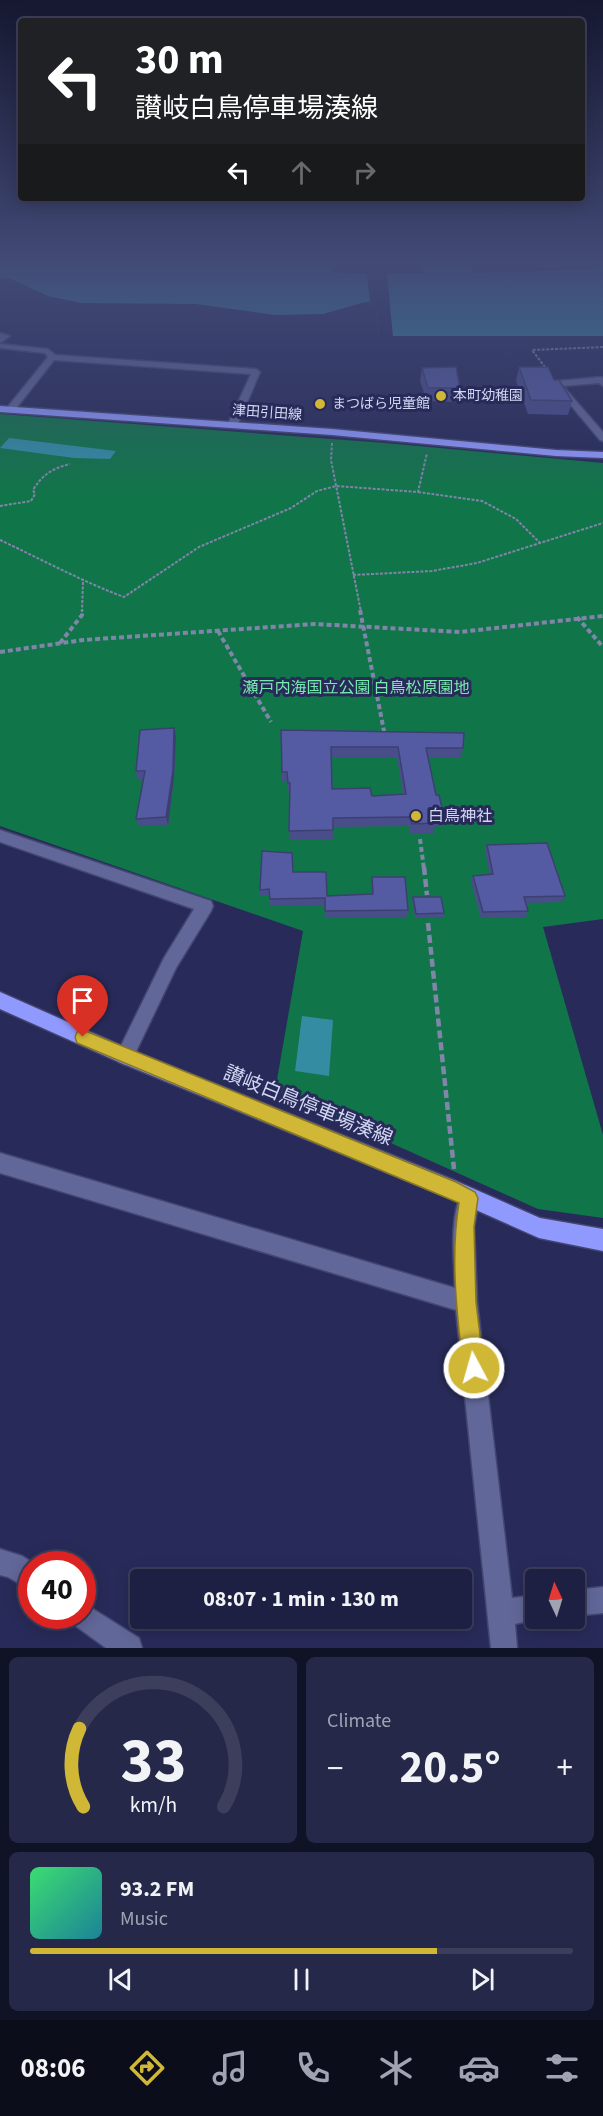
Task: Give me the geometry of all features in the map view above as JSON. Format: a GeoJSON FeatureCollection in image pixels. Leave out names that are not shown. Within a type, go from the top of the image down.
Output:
{"type":"FeatureCollection","features":[{"type":"Feature","properties":{"kind":"main road","name":"津田引田線"},"geometry":{"type":"LineString","coordinates":[[0,409],[233,424],[556,453],[603,455]]}},
{"type":"Feature","properties":{"kind":"main road","name":"讃岐白鳥停車場湊線"},"geometry":{"type":"LineString","coordinates":[[0,1000],[125,1056],[539,1228],[603,1240]]}},
{"type":"Feature","properties":{"kind":"street"},"geometry":{"type":"LineString","coordinates":[[0,346],[48,351],[52,357]]}},
{"type":"Feature","properties":{"kind":"street"},"geometry":{"type":"LineString","coordinates":[[11,409],[52,357]]}},
{"type":"Feature","properties":{"kind":"street"},"geometry":{"type":"LineString","coordinates":[[52,357],[256,372],[233,424]]}},
{"type":"Feature","properties":{"kind":"street"},"geometry":{"type":"LineString","coordinates":[[557,384],[600,380],[603,383]]}},
{"type":"Feature","properties":{"kind":"street"},"geometry":{"type":"LineString","coordinates":[[557,384],[603,438]]}},
{"type":"Feature","properties":{"kind":"street"},"geometry":{"type":"LineString","coordinates":[[0,836],[205,906],[170,963],[125,1056]]}},
{"type":"Feature","properties":{"kind":"street"},"geometry":{"type":"LineString","coordinates":[[0,1163],[466,1302]]}},
{"type":"Feature","properties":{"kind":"street"},"geometry":{"type":"LineString","coordinates":[[462,1195],[466,1302],[504,1648]]}},
{"type":"Feature","properties":{"kind":"street"},"geometry":{"type":"LineString","coordinates":[[0,1562],[18,1568]]}},
{"type":"Feature","properties":{"kind":"street"},"geometry":{"type":"LineString","coordinates":[[585,1602],[603,1600]]}},
{"type":"Feature","properties":{"kind":"street"},"geometry":{"type":"LineString","coordinates":[[501,1613],[525,1610]]}},
{"type":"Feature","properties":{"kind":"street"},"geometry":{"type":"LineString","coordinates":[[96,1625],[129,1648]]}},
{"type":"Feature","properties":{"kind":"path"},"geometry":{"type":"LineString","coordinates":[[557,384],[532,350],[603,347]]}},
{"type":"Feature","properties":{"kind":"path"},"geometry":{"type":"LineString","coordinates":[[332,432],[331,460],[385,737]]}},
{"type":"Feature","properties":{"kind":"path"},"geometry":{"type":"LineString","coordinates":[[418,492],[429,441]]}},
{"type":"Feature","properties":{"kind":"path"},"geometry":{"type":"LineString","coordinates":[[0,506],[31,501],[36,494],[33,490],[40,477],[59,466],[70,464]]}},
{"type":"Feature","properties":{"kind":"path"},"geometry":{"type":"LineString","coordinates":[[0,540],[68,572],[83,582],[124,597],[199,547],[291,508],[317,491],[336,486],[418,492],[482,501],[516,519],[540,543]]}},
{"type":"Feature","properties":{"kind":"path"},"geometry":{"type":"LineString","coordinates":[[353,575],[432,570],[477,563],[603,523]]}},
{"type":"Feature","properties":{"kind":"path"},"geometry":{"type":"LineString","coordinates":[[59,643],[82,615],[83,582]]}},
{"type":"Feature","properties":{"kind":"path"},"geometry":{"type":"LineString","coordinates":[[0,652],[59,643],[315,624],[460,632],[577,617],[603,616]]}},
{"type":"Feature","properties":{"kind":"path"},"geometry":{"type":"LineString","coordinates":[[577,617],[603,647]]}},
{"type":"Feature","properties":{"kind":"path"},"geometry":{"type":"LineString","coordinates":[[218,631],[271,722]]}},
{"type":"Feature","properties":{"kind":"path"},"geometry":{"type":"LineString","coordinates":[[420,838],[427,895]]}},
{"type":"Feature","properties":{"kind":"path"},"geometry":{"type":"LineString","coordinates":[[428,923],[462,1195]]}},
{"type":"Feature","properties":{"kind":"green space","name":"瀬戸内海国立公園 白鳥松原園地"},"geometry":{"type":"Polygon","coordinates":[[[0,414],[385,443],[603,463],[603,919],[543,927],[603,1135],[603,1218],[538,1209],[275,1091],[303,931],[0,826],[0,414]]]}},
{"type":"Feature","properties":{"kind":"water"},"geometry":{"type":"Polygon","coordinates":[[[9,438],[116,451],[110,459],[74,458],[0,448],[9,438]]]}},
{"type":"Feature","properties":{"kind":"water"},"geometry":{"type":"Polygon","coordinates":[[[302,1016],[333,1020],[329,1076],[295,1071],[302,1016]]]}},
{"type":"Feature","properties":{"kind":"building"},"geometry":{"type":"Polygon","coordinates":[[[456,367],[460,388],[428,388],[422,368],[456,367]]]}},
{"type":"Feature","properties":{"kind":"building"},"geometry":{"type":"Polygon","coordinates":[[[519,367],[548,367],[554,380],[559,380],[572,401],[531,400],[519,367]]]}},
{"type":"Feature","properties":{"kind":"building"},"geometry":{"type":"Polygon","coordinates":[[[174,728],[173,770],[166,817],[136,819],[145,771],[136,771],[140,730],[174,728]]]}},
{"type":"Feature","properties":{"kind":"building"},"geometry":{"type":"Polygon","coordinates":[[[281,730],[464,733],[463,748],[426,748],[436,795],[439,795],[444,817],[434,817],[435,823],[412,824],[410,817],[333,818],[333,830],[289,831],[290,783],[288,783],[287,772],[282,772],[281,730]],[[331,747],[332,789],[370,788],[372,796],[406,794],[398,747],[331,747]]]}},
{"type":"Feature","properties":{"kind":"building"},"geometry":{"type":"Polygon","coordinates":[[[547,843],[565,896],[524,897],[528,911],[483,912],[473,876],[493,874],[487,845],[547,843]]]}},
{"type":"Feature","properties":{"kind":"building"},"geometry":{"type":"Polygon","coordinates":[[[262,851],[292,853],[293,872],[326,872],[327,896],[373,894],[372,877],[405,877],[408,910],[325,911],[325,898],[270,899],[269,889],[260,890],[262,851]]]}},
{"type":"Feature","properties":{"kind":"building"},"geometry":{"type":"Polygon","coordinates":[[[413,897],[441,897],[444,913],[416,914],[413,897]]]}},
{"type":"Feature","properties":{"kind":"place","name":"本町幼稚園"},"geometry":{"type":"Point","coordinates":[441,396]}},
{"type":"Feature","properties":{"kind":"place","name":"まつばら児童館"},"geometry":{"type":"Point","coordinates":[320,404]}},
{"type":"Feature","properties":{"kind":"place","name":"白鳥神社"},"geometry":{"type":"Point","coordinates":[416,816]}},
{"type":"Feature","properties":{"kind":"route"},"geometry":{"type":"LineString","coordinates":[[83,1037],[469,1198],[464,1227],[466,1302],[474,1368]]}}]}
